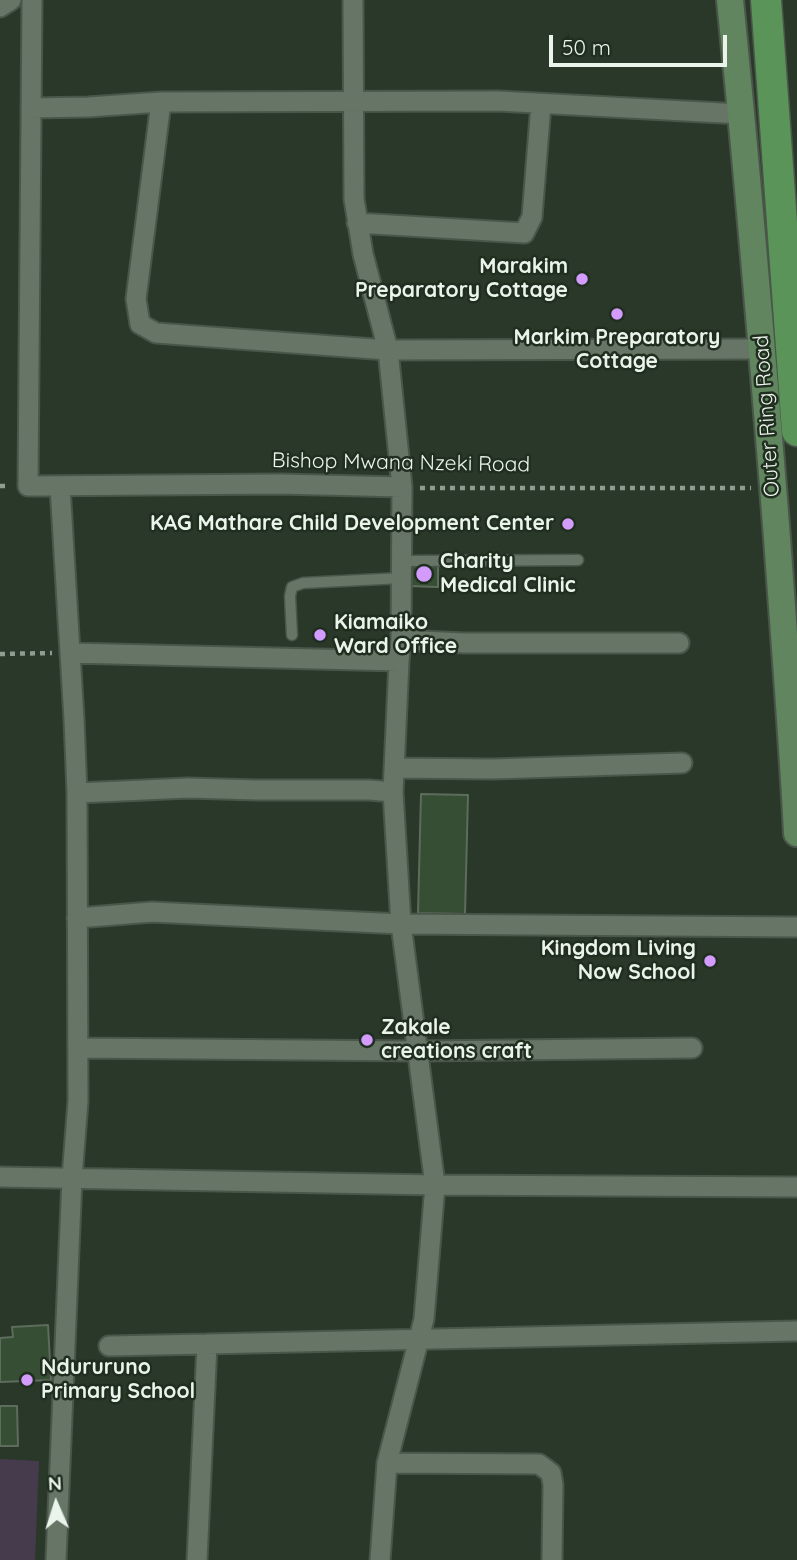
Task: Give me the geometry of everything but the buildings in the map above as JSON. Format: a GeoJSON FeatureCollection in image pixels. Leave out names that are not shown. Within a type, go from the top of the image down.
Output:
{"type":"FeatureCollection","features":[{"type":"Feature","properties":{"kind":"main road","name":"Outer Ring Road"},"geometry":{"type":"LineString","coordinates":[[730,0],[762,349],[793,745],[797,833]]}},
{"type":"Feature","properties":{"kind":"main road"},"geometry":{"type":"LineString","coordinates":[[755,0],[769,38]]}},
{"type":"Feature","properties":{"kind":"main road","name":"Outer Ring Road"},"geometry":{"type":"LineString","coordinates":[[766,0],[797,431]]}},
{"type":"Feature","properties":{"kind":"street"},"geometry":{"type":"LineString","coordinates":[[0,7],[11,0]]}},
{"type":"Feature","properties":{"kind":"street"},"geometry":{"type":"LineString","coordinates":[[32,0],[31,108],[161,102],[484,101],[741,114]]}},
{"type":"Feature","properties":{"kind":"street"},"geometry":{"type":"LineString","coordinates":[[353,0],[354,199],[370,283],[388,351],[402,488],[401,640],[393,792],[401,924],[435,1185],[424,1319],[387,1463],[380,1560]]}},
{"type":"Feature","properties":{"kind":"street"},"geometry":{"type":"LineString","coordinates":[[161,102],[136,299],[140,324],[156,333],[388,351],[762,349]]}},
{"type":"Feature","properties":{"kind":"street"},"geometry":{"type":"LineString","coordinates":[[357,223],[524,233],[532,218],[541,104]]}},
{"type":"Feature","properties":{"kind":"street","name":"Bishop Mwana Nzeki Road"},"geometry":{"type":"LineString","coordinates":[[31,108],[28,486],[280,484],[402,488]]}},
{"type":"Feature","properties":{"kind":"street"},"geometry":{"type":"LineString","coordinates":[[57,1560],[72,1178],[78,1101],[77,793],[60,486]]}},
{"type":"Feature","properties":{"kind":"street"},"geometry":{"type":"LineString","coordinates":[[401,640],[679,643]]}},
{"type":"Feature","properties":{"kind":"street"},"geometry":{"type":"LineString","coordinates":[[70,653],[399,661]]}},
{"type":"Feature","properties":{"kind":"street"},"geometry":{"type":"LineString","coordinates":[[394,768],[493,769],[682,763]]}},
{"type":"Feature","properties":{"kind":"street"},"geometry":{"type":"LineString","coordinates":[[77,793],[188,789],[393,792]]}},
{"type":"Feature","properties":{"kind":"street"},"geometry":{"type":"LineString","coordinates":[[77,918],[152,912],[401,924],[797,926]]}},
{"type":"Feature","properties":{"kind":"street"},"geometry":{"type":"LineString","coordinates":[[78,1048],[418,1051],[692,1048]]}},
{"type":"Feature","properties":{"kind":"street"},"geometry":{"type":"LineString","coordinates":[[0,1177],[435,1185],[797,1187]]}},
{"type":"Feature","properties":{"kind":"street"},"geometry":{"type":"LineString","coordinates":[[110,1346],[797,1331]]}},
{"type":"Feature","properties":{"kind":"street"},"geometry":{"type":"LineString","coordinates":[[197,1560],[207,1345]]}},
{"type":"Feature","properties":{"kind":"street"},"geometry":{"type":"LineString","coordinates":[[387,1463],[539,1464],[551,1473],[554,1485],[552,1560]]}},
{"type":"Feature","properties":{"kind":"lane"},"geometry":{"type":"LineString","coordinates":[[292,635],[290,596],[292,587],[303,583],[402,570],[578,560]]}},
{"type":"Feature","properties":{"kind":"path","name":"Bishop Mwana Nzeki Road"},"geometry":{"type":"LineString","coordinates":[[402,488],[773,488]]}},
{"type":"Feature","properties":{"kind":"path"},"geometry":{"type":"LineString","coordinates":[[0,654],[70,653]]}},
{"type":"Feature","properties":{"kind":"shaded area"},"geometry":{"type":"Polygon","coordinates":[[[0,1459],[39,1461],[35,1560],[0,1560],[0,1459]]]}},
{"type":"Feature","properties":{"kind":"place","name":"Marakim Preparatory Cottage"},"geometry":{"type":"Point","coordinates":[582,279]}},
{"type":"Feature","properties":{"kind":"place","name":"Markim Preparatory Cottage"},"geometry":{"type":"Point","coordinates":[617,314]}},
{"type":"Feature","properties":{"kind":"place","name":"KAG Mathare Child Development Center"},"geometry":{"type":"Point","coordinates":[568,524]}},
{"type":"Feature","properties":{"kind":"place","name":"Charity Medical Clinic"},"geometry":{"type":"Point","coordinates":[424,574]}},
{"type":"Feature","properties":{"kind":"place","name":"Kiamaiko Ward Office"},"geometry":{"type":"Point","coordinates":[320,635]}},
{"type":"Feature","properties":{"kind":"place","name":"Kingdom Living Now School"},"geometry":{"type":"Point","coordinates":[710,961]}},
{"type":"Feature","properties":{"kind":"place","name":"Zakale creations craft"},"geometry":{"type":"Point","coordinates":[367,1040]}},
{"type":"Feature","properties":{"kind":"place","name":"Ndururuno Primary School"},"geometry":{"type":"Point","coordinates":[27,1380]}}]}
